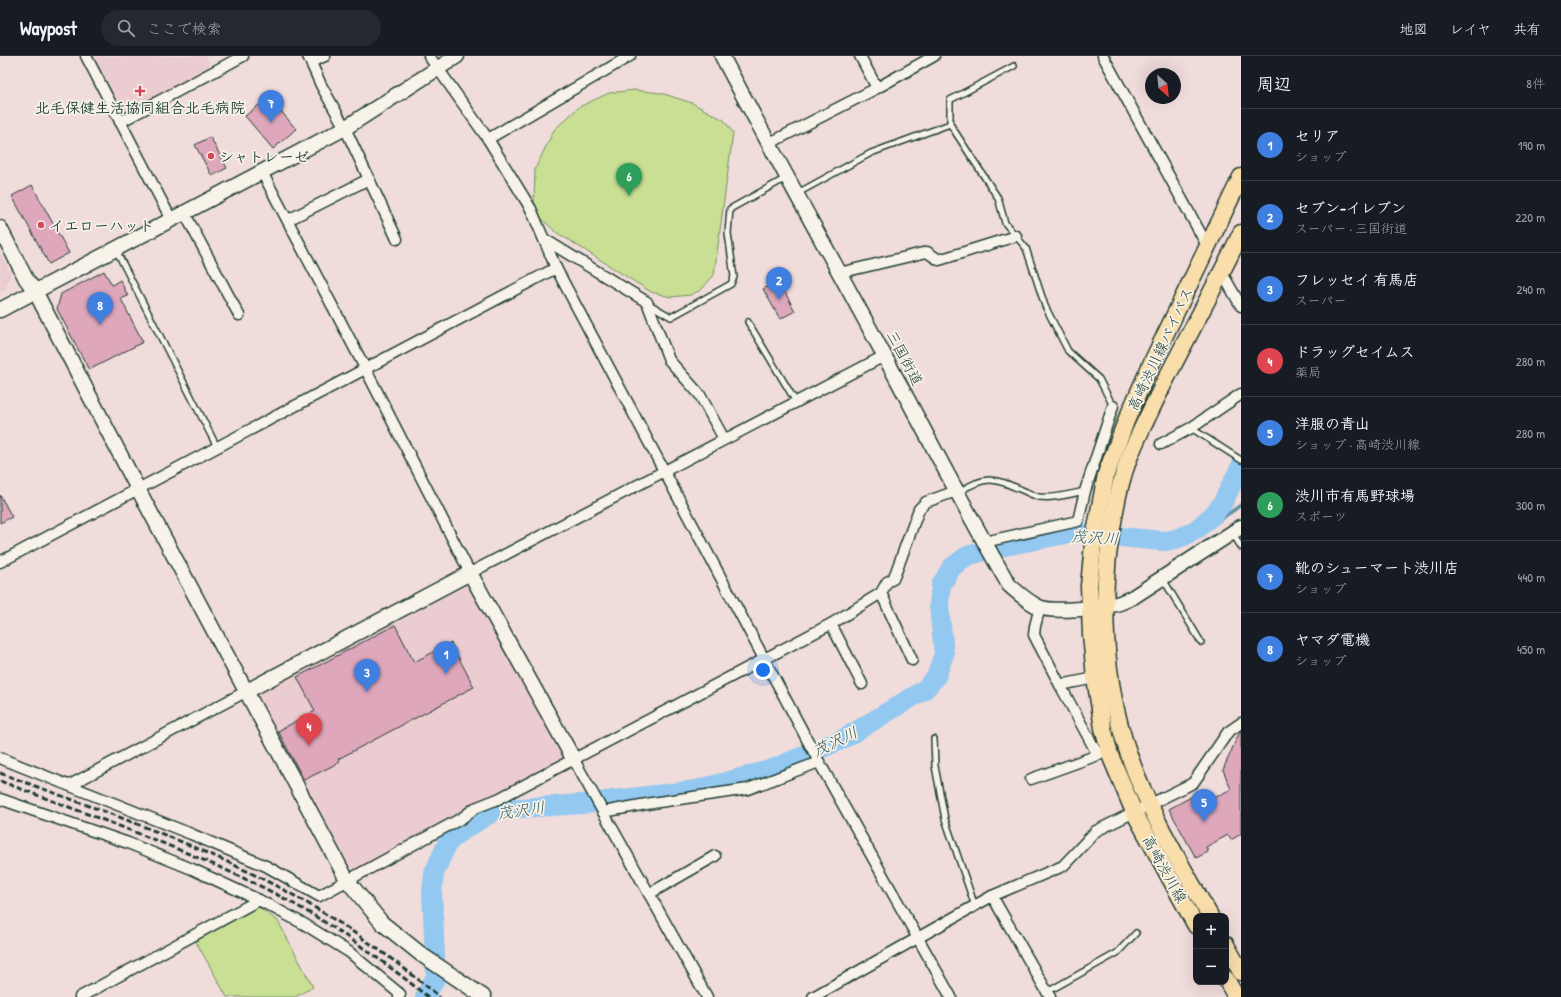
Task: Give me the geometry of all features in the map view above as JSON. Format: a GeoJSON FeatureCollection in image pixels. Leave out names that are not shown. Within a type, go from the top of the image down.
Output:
{"type":"FeatureCollection","features":[{"type":"Feature","properties":{"kind":"main road","name":"高崎渋川線バイパス"},"geometry":{"type":"LineString","coordinates":[[1149,805],[1128,754],[1121,730],[1116,708],[1107,648],[1102,535],[1106,474],[1126,421],[1152,362],[1241,177]]}},
{"type":"Feature","properties":{"kind":"main road","name":"高崎渋川線バイパス"},"geometry":{"type":"LineString","coordinates":[[1134,812],[1110,756],[1103,728],[1095,678],[1089,608],[1090,564],[1102,535],[1128,460],[1160,393],[1241,233]]}},
{"type":"Feature","properties":{"kind":"main road","name":"高崎渋川線"},"geometry":{"type":"LineString","coordinates":[[1149,805],[1157,823],[1208,913]]}},
{"type":"Feature","properties":{"kind":"main road","name":"高崎渋川線"},"geometry":{"type":"LineString","coordinates":[[1134,812],[1193,920]]}},
{"type":"Feature","properties":{"kind":"main road"},"geometry":{"type":"LineString","coordinates":[[1228,949],[1241,972]]}},
{"type":"Feature","properties":{"kind":"main road"},"geometry":{"type":"LineString","coordinates":[[1229,984],[1236,997]]}},
{"type":"Feature","properties":{"kind":"street"},"geometry":{"type":"LineString","coordinates":[[86,56],[171,219]]}},
{"type":"Feature","properties":{"kind":"street"},"geometry":{"type":"LineString","coordinates":[[120,122],[243,56]]}},
{"type":"Feature","properties":{"kind":"street"},"geometry":{"type":"LineString","coordinates":[[325,56],[310,59],[321,85],[345,128],[397,239]]}},
{"type":"Feature","properties":{"kind":"street"},"geometry":{"type":"LineString","coordinates":[[429,56],[488,139],[531,209],[556,268],[764,660],[951,997]]}},
{"type":"Feature","properties":{"kind":"street"},"geometry":{"type":"LineString","coordinates":[[0,310],[345,128],[457,56]]}},
{"type":"Feature","properties":{"kind":"street"},"geometry":{"type":"LineString","coordinates":[[488,139],[630,56]]}},
{"type":"Feature","properties":{"kind":"street","name":"三国街道"},"geometry":{"type":"LineString","coordinates":[[722,56],[786,178],[992,557],[1009,585],[1022,597],[1040,607],[1059,610],[1117,604],[1133,597],[1237,530]]}},
{"type":"Feature","properties":{"kind":"street"},"geometry":{"type":"LineString","coordinates":[[860,56],[877,88]]}},
{"type":"Feature","properties":{"kind":"street"},"geometry":{"type":"LineString","coordinates":[[768,144],[877,88],[934,56]]}},
{"type":"Feature","properties":{"kind":"street"},"geometry":{"type":"LineString","coordinates":[[1103,56],[1208,247]]}},
{"type":"Feature","properties":{"kind":"street"},"geometry":{"type":"LineString","coordinates":[[262,172],[470,573],[706,997]]}},
{"type":"Feature","properties":{"kind":"street"},"geometry":{"type":"LineString","coordinates":[[288,220],[369,179]]}},
{"type":"Feature","properties":{"kind":"street"},"geometry":{"type":"LineString","coordinates":[[184,212],[238,315]]}},
{"type":"Feature","properties":{"kind":"street"},"geometry":{"type":"LineString","coordinates":[[0,228],[26,279],[35,291],[138,489],[347,880],[382,923],[422,955],[484,997]]}},
{"type":"Feature","properties":{"kind":"street"},"geometry":{"type":"LineString","coordinates":[[839,273],[927,252],[939,260],[1016,236]]}},
{"type":"Feature","properties":{"kind":"street"},"geometry":{"type":"LineString","coordinates":[[544,239],[647,302],[669,360],[700,395],[724,439]]}},
{"type":"Feature","properties":{"kind":"street"},"geometry":{"type":"LineString","coordinates":[[0,562],[556,268]]}},
{"type":"Feature","properties":{"kind":"street"},"geometry":{"type":"LineString","coordinates":[[1222,273],[1241,306]]}},
{"type":"Feature","properties":{"kind":"street"},"geometry":{"type":"LineString","coordinates":[[70,785],[664,470],[884,356]]}},
{"type":"Feature","properties":{"kind":"street"},"geometry":{"type":"LineString","coordinates":[[1161,444],[1192,428],[1241,394]]}},
{"type":"Feature","properties":{"kind":"street"},"geometry":{"type":"LineString","coordinates":[[984,542],[1078,522],[1085,491],[1113,406]]}},
{"type":"Feature","properties":{"kind":"street"},"geometry":{"type":"LineString","coordinates":[[0,758],[70,785],[266,866],[319,896],[462,818],[475,808],[498,799],[574,760],[831,624],[881,593],[887,582],[893,579],[919,509],[926,502],[956,492]]}},
{"type":"Feature","properties":{"kind":"street"},"geometry":{"type":"LineString","coordinates":[[881,593],[912,660]]}},
{"type":"Feature","properties":{"kind":"street"},"geometry":{"type":"LineString","coordinates":[[1031,779],[1098,755],[1034,636],[1040,607]]}},
{"type":"Feature","properties":{"kind":"street"},"geometry":{"type":"LineString","coordinates":[[831,624],[862,684]]}},
{"type":"Feature","properties":{"kind":"street"},"geometry":{"type":"LineString","coordinates":[[1060,685],[1095,678]]}},
{"type":"Feature","properties":{"kind":"street"},"geometry":{"type":"LineString","coordinates":[[813,997],[992,896],[1063,866],[1096,831],[1193,783],[1228,732],[1241,723]]}},
{"type":"Feature","properties":{"kind":"street"},"geometry":{"type":"LineString","coordinates":[[603,812],[652,803],[748,789],[819,761]]}},
{"type":"Feature","properties":{"kind":"street"},"geometry":{"type":"LineString","coordinates":[[0,799],[128,843],[192,869],[259,900],[304,924],[349,952],[400,994],[399,997]]}},
{"type":"Feature","properties":{"kind":"street"},"geometry":{"type":"LineString","coordinates":[[649,894],[715,856]]}},
{"type":"Feature","properties":{"kind":"street"},"geometry":{"type":"LineString","coordinates":[[992,896],[1048,994]]}},
{"type":"Feature","properties":{"kind":"street"},"geometry":{"type":"LineString","coordinates":[[80,997],[259,900]]}},
{"type":"Feature","properties":{"kind":"lane"},"geometry":{"type":"LineString","coordinates":[[1014,66],[950,100],[950,124],[998,198],[1005,223],[1026,248],[1045,306],[1068,351],[1099,379],[1113,406]]}},
{"type":"Feature","properties":{"kind":"lane"},"geometry":{"type":"LineString","coordinates":[[796,194],[871,153],[950,124]]}},
{"type":"Feature","properties":{"kind":"lane"},"geometry":{"type":"LineString","coordinates":[[647,302],[671,317],[730,284],[734,277],[728,233],[730,209],[786,178]]}},
{"type":"Feature","properties":{"kind":"lane"},"geometry":{"type":"LineString","coordinates":[[116,248],[217,446]]}},
{"type":"Feature","properties":{"kind":"lane"},"geometry":{"type":"LineString","coordinates":[[748,322],[796,402]]}},
{"type":"Feature","properties":{"kind":"lane"},"geometry":{"type":"LineString","coordinates":[[1192,428],[1241,460]]}},
{"type":"Feature","properties":{"kind":"lane"},"geometry":{"type":"LineString","coordinates":[[956,492],[972,484],[990,479],[999,480],[1038,497],[1085,491]]}},
{"type":"Feature","properties":{"kind":"lane"},"geometry":{"type":"LineString","coordinates":[[1237,530],[1241,547]]}},
{"type":"Feature","properties":{"kind":"lane"},"geometry":{"type":"LineString","coordinates":[[1163,578],[1201,642]]}},
{"type":"Feature","properties":{"kind":"lane"},"geometry":{"type":"LineString","coordinates":[[934,739],[935,766],[945,819],[975,906]]}},
{"type":"Feature","properties":{"kind":"lane"},"geometry":{"type":"LineString","coordinates":[[1048,994],[1117,953],[1136,933]]}},
{"type":"Feature","properties":{"kind":"shaded area","name":"北毛保健生活協同組合北毛病院"},"geometry":{"type":"Polygon","coordinates":[[[90,56],[206,56],[212,69],[127,114],[120,113],[90,56]]]}},
{"type":"Feature","properties":{"kind":"shaded area"},"geometry":{"type":"Polygon","coordinates":[[[0,252],[11,274],[5,290],[0,292],[0,252]]]}},
{"type":"Feature","properties":{"kind":"shaded area"},"geometry":{"type":"Polygon","coordinates":[[[468,578],[570,758],[353,872],[254,691],[468,578]]]}},
{"type":"Feature","properties":{"kind":"green space"},"geometry":{"type":"Polygon","coordinates":[[[635,90],[661,93],[692,103],[724,120],[733,133],[714,275],[701,290],[690,295],[671,297],[651,292],[556,232],[542,219],[534,202],[535,169],[554,130],[579,107],[609,93],[635,90]]]}},
{"type":"Feature","properties":{"kind":"green space"},"geometry":{"type":"Polygon","coordinates":[[[257,906],[278,921],[313,987],[295,997],[227,997],[195,940],[257,906]]]}},
{"type":"Feature","properties":{"kind":"building"},"geometry":{"type":"Polygon","coordinates":[[[269,97],[296,129],[273,149],[245,116],[269,97]]]}},
{"type":"Feature","properties":{"kind":"building","name":"シャトレーゼ"},"geometry":{"type":"Polygon","coordinates":[[[210,137],[227,168],[212,176],[195,145],[210,137]]]}},
{"type":"Feature","properties":{"kind":"building","name":"イエローハット"},"geometry":{"type":"Polygon","coordinates":[[[32,185],[69,253],[49,264],[12,196],[32,185]]]}},
{"type":"Feature","properties":{"kind":"building"},"geometry":{"type":"Polygon","coordinates":[[[104,271],[112,285],[120,280],[128,296],[121,299],[143,342],[89,370],[57,309],[61,294],[104,271]]]}},
{"type":"Feature","properties":{"kind":"building"},"geometry":{"type":"Polygon","coordinates":[[[779,281],[795,311],[780,319],[763,289],[779,281]]]}},
{"type":"Feature","properties":{"kind":"building"},"geometry":{"type":"Polygon","coordinates":[[[0,495],[12,517],[0,523],[0,495]]]}},
{"type":"Feature","properties":{"kind":"building"},"geometry":{"type":"Polygon","coordinates":[[[395,625],[414,662],[451,643],[474,687],[338,759],[340,762],[304,780],[278,731],[315,711],[297,677],[395,625]]]}},
{"type":"Feature","properties":{"kind":"building"},"geometry":{"type":"Polygon","coordinates":[[[1241,731],[1241,834],[1231,840],[1228,835],[1206,847],[1208,852],[1196,858],[1169,809],[1193,796],[1199,806],[1231,789],[1223,770],[1241,731]]]}},
{"type":"Feature","properties":{"kind":"waterway","name":"茂沢川"},"geometry":{"type":"LineString","coordinates":[[425,997],[436,977],[432,894],[434,873],[447,844],[457,834],[494,811],[582,804],[697,790],[773,769],[843,739],[924,690],[936,677],[944,654],[939,605],[941,585],[952,567],[967,556],[995,548],[1070,533],[1162,541],[1172,540],[1197,529],[1214,514],[1222,504],[1241,466]]}},
{"type":"Feature","properties":{"kind":"waterway"},"geometry":{"type":"LineString","coordinates":[[1209,520],[1218,521],[1241,505]]}},
{"type":"Feature","properties":{"kind":"railway"},"geometry":{"type":"LineString","coordinates":[[0,773],[112,814],[186,844],[258,877],[293,895],[350,930],[405,969],[440,997]]}},
{"type":"Feature","properties":{"kind":"railway"},"geometry":{"type":"LineString","coordinates":[[0,781],[161,843],[225,869],[256,884],[302,908],[367,950],[428,997]]}},
{"type":"Feature","properties":{"kind":"place","name":"北毛保健生活協同組合北毛病院"},"geometry":{"type":"Point","coordinates":[140,91]}},
{"type":"Feature","properties":{"kind":"place","name":"靴のシューマート渋川店"},"geometry":{"type":"Point","coordinates":[271,123]}},
{"type":"Feature","properties":{"kind":"place","name":"シャトレーゼ"},"geometry":{"type":"Point","coordinates":[211,156]}},
{"type":"Feature","properties":{"kind":"place","name":"渋川市有馬野球場"},"geometry":{"type":"Point","coordinates":[629,196]}},
{"type":"Feature","properties":{"kind":"place","name":"イエローハット"},"geometry":{"type":"Point","coordinates":[41,225]}},
{"type":"Feature","properties":{"kind":"place","name":"セブン-イレブン"},"geometry":{"type":"Point","coordinates":[779,300]}},
{"type":"Feature","properties":{"kind":"place","name":"ヤマダ電機"},"geometry":{"type":"Point","coordinates":[100,325]}},
{"type":"Feature","properties":{"kind":"place","name":"セリア"},"geometry":{"type":"Point","coordinates":[446,674]}},
{"type":"Feature","properties":{"kind":"place","name":"フレッセイ 有馬店"},"geometry":{"type":"Point","coordinates":[367,692]}},
{"type":"Feature","properties":{"kind":"place","name":"ドラッグセイムス"},"geometry":{"type":"Point","coordinates":[309,746]}},
{"type":"Feature","properties":{"kind":"place","name":"洋服の青山"},"geometry":{"type":"Point","coordinates":[1204,822]}}]}
